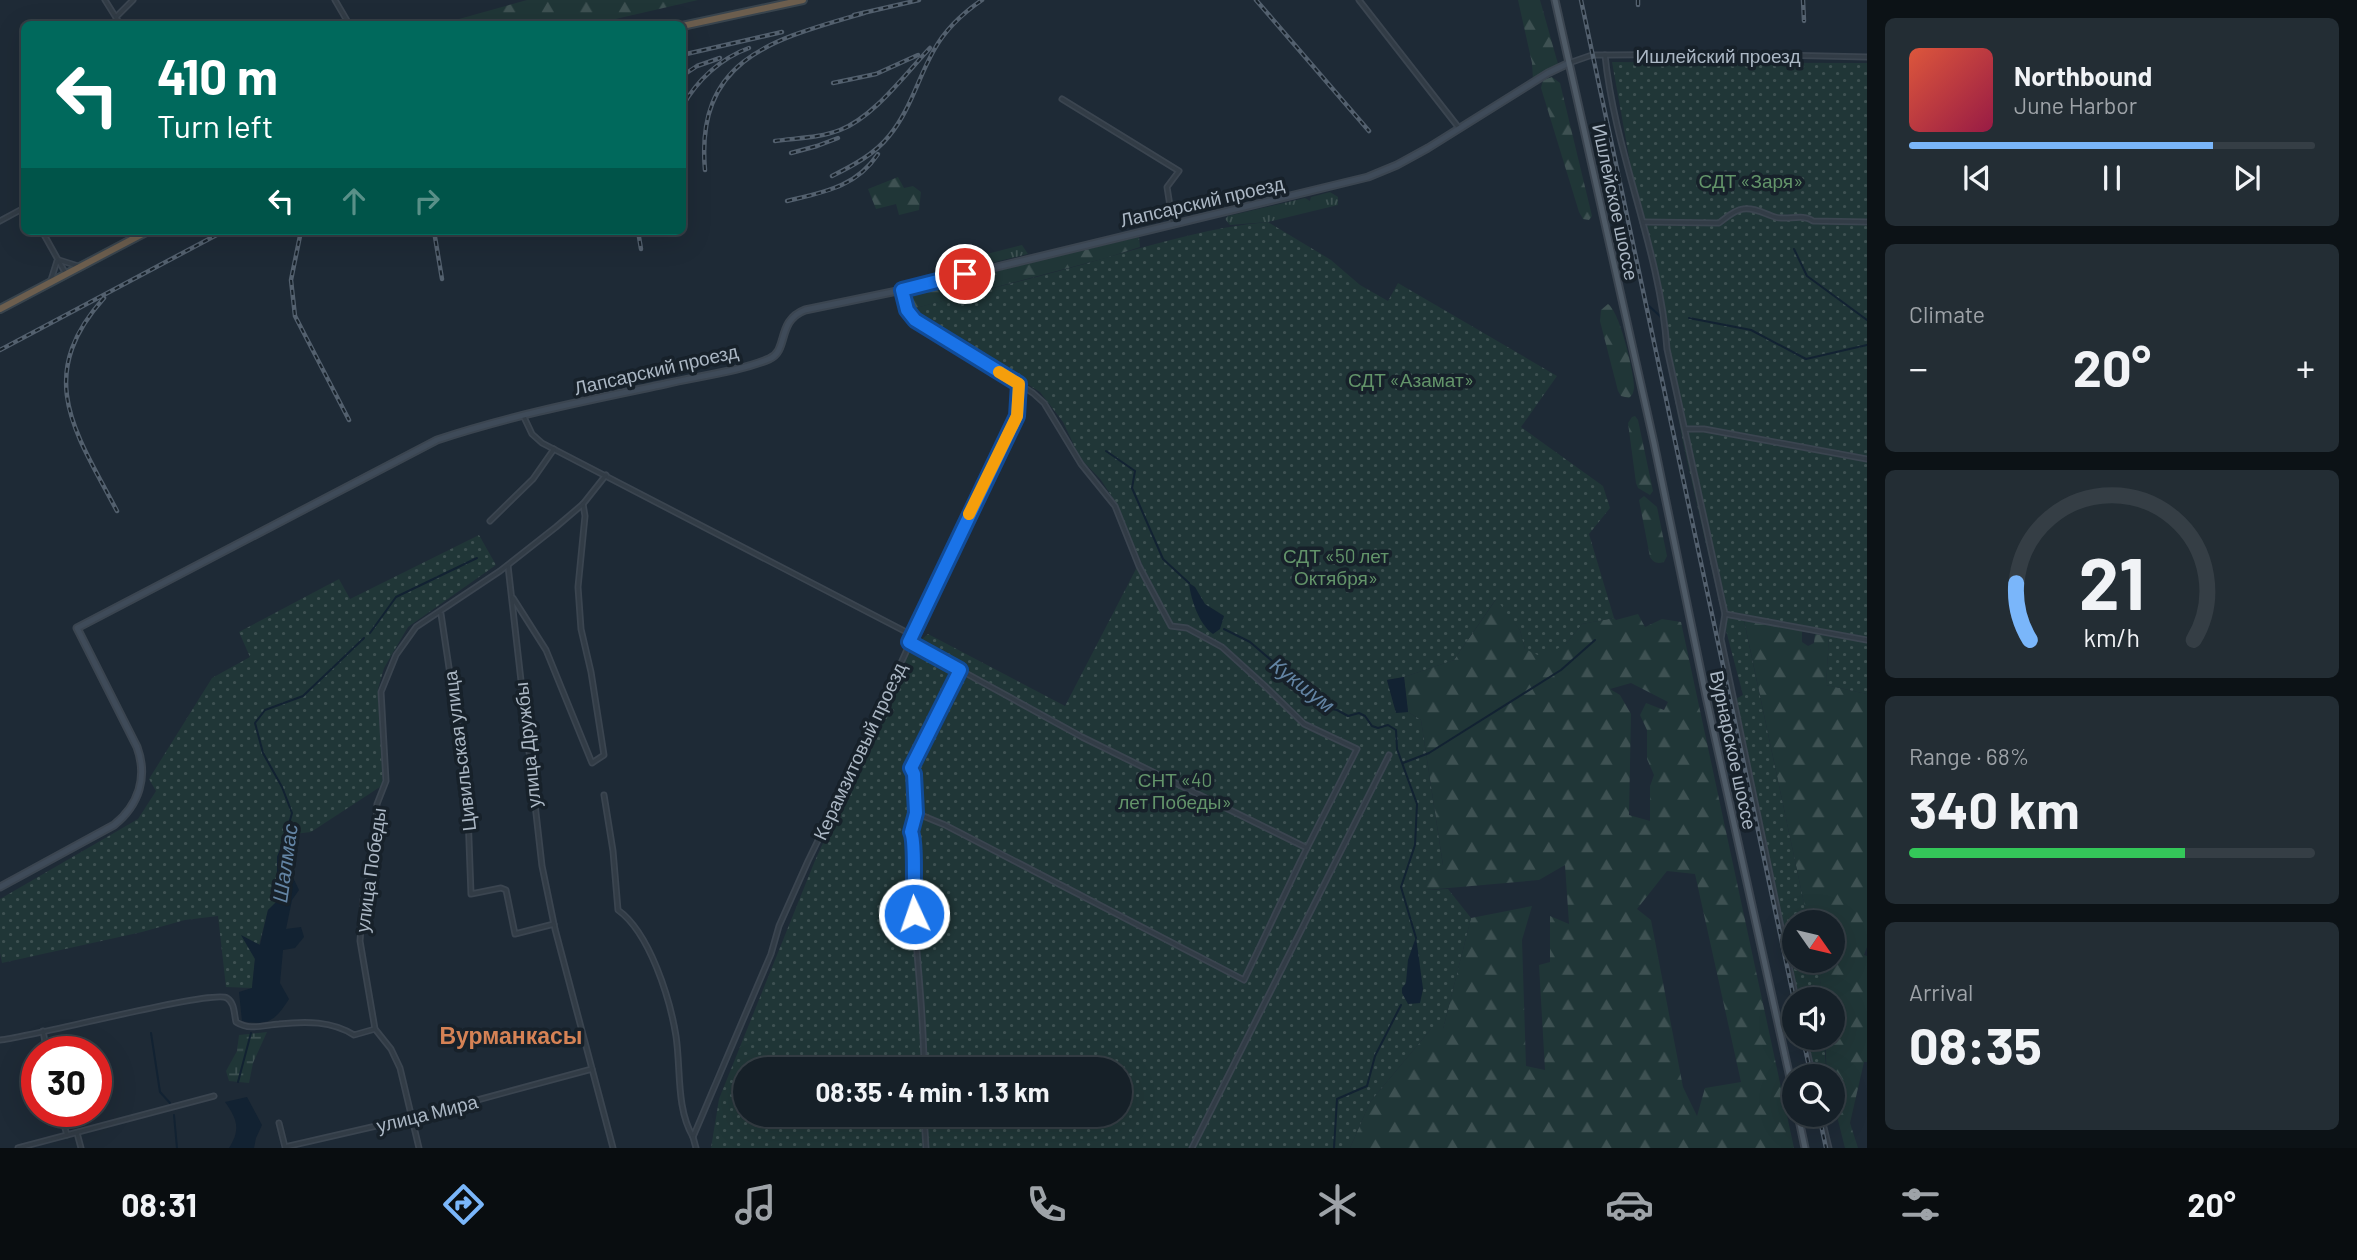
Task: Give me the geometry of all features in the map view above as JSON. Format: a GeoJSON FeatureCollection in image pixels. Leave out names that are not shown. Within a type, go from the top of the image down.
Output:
{"type":"FeatureCollection","features":[{"type":"Feature","properties":{"kind":"highway"},"geometry":{"type":"LineString","coordinates":[[686,25],[803,0]]}},
{"type":"Feature","properties":{"kind":"highway"},"geometry":{"type":"LineString","coordinates":[[0,309],[140,235]]}},
{"type":"Feature","properties":{"kind":"main road","name":"Ишлейское шоссе"},"geometry":{"type":"LineString","coordinates":[[1555,0],[1646,410]]}},
{"type":"Feature","properties":{"kind":"main road","name":"Вурнарское шоссе"},"geometry":{"type":"LineString","coordinates":[[1646,410],[1787,1064]]}},
{"type":"Feature","properties":{"kind":"main road"},"geometry":{"type":"LineString","coordinates":[[1801,1127],[1805,1148]]}},
{"type":"Feature","properties":{"kind":"street"},"geometry":{"type":"LineString","coordinates":[[105,0],[118,21]]}},
{"type":"Feature","properties":{"kind":"street"},"geometry":{"type":"LineString","coordinates":[[116,17],[133,0]]}},
{"type":"Feature","properties":{"kind":"street"},"geometry":{"type":"LineString","coordinates":[[335,0],[348,21]]}},
{"type":"Feature","properties":{"kind":"street"},"geometry":{"type":"LineString","coordinates":[[1359,0],[1459,128]]}},
{"type":"Feature","properties":{"kind":"street","name":"Ишлейский проезд"},"geometry":{"type":"LineString","coordinates":[[1569,63],[1592,55],[1867,57]]}},
{"type":"Feature","properties":{"kind":"street"},"geometry":{"type":"LineString","coordinates":[[1605,55],[1608,84],[1630,180],[1660,287],[1667,349],[1725,614],[1721,639],[1794,987]]}},
{"type":"Feature","properties":{"kind":"street","name":"Лапсарский проезд"},"geometry":{"type":"LineString","coordinates":[[0,887],[114,825],[127,815],[136,801],[142,761],[77,628],[437,440],[490,422],[771,358],[778,351],[788,322],[797,313],[1368,177],[1397,165],[1548,73],[1569,63]]}},
{"type":"Feature","properties":{"kind":"street"},"geometry":{"type":"LineString","coordinates":[[1062,99],[1179,171],[1167,187],[1173,225]]}},
{"type":"Feature","properties":{"kind":"street"},"geometry":{"type":"LineString","coordinates":[[1643,222],[1719,223],[1742,208],[1766,212],[1776,218],[1867,222]]}},
{"type":"Feature","properties":{"kind":"street"},"geometry":{"type":"LineString","coordinates":[[0,221],[21,210]]}},
{"type":"Feature","properties":{"kind":"street"},"geometry":{"type":"LineString","coordinates":[[45,235],[66,274]]}},
{"type":"Feature","properties":{"kind":"street"},"geometry":{"type":"LineString","coordinates":[[58,258],[65,263],[81,266]]}},
{"type":"Feature","properties":{"kind":"street"},"geometry":{"type":"LineString","coordinates":[[50,282],[58,258]]}},
{"type":"Feature","properties":{"kind":"street"},"geometry":{"type":"LineString","coordinates":[[902,290],[907,310],[915,320],[1019,384],[1044,403],[1081,464],[1115,506],[1139,566],[1171,626],[1187,628],[1222,647],[1304,724],[1357,749],[1244,980],[945,825],[916,813]]}},
{"type":"Feature","properties":{"kind":"street","name":"Керамзитовый проезд"},"geometry":{"type":"LineString","coordinates":[[694,1137],[771,954],[779,926],[862,752],[912,635],[1017,416],[1019,384]]}},
{"type":"Feature","properties":{"kind":"street"},"geometry":{"type":"LineString","coordinates":[[523,415],[532,435],[554,449],[912,635]]}},
{"type":"Feature","properties":{"kind":"street"},"geometry":{"type":"LineString","coordinates":[[1686,429],[1704,429],[1867,459]]}},
{"type":"Feature","properties":{"kind":"street"},"geometry":{"type":"LineString","coordinates":[[490,521],[533,479],[554,449]]}},
{"type":"Feature","properties":{"kind":"street","name":"улица Победы"},"geometry":{"type":"LineString","coordinates":[[419,1148],[397,1060],[375,1029],[360,941],[363,900],[375,852],[377,804],[386,781],[381,692],[397,655],[416,627],[508,565],[583,504],[606,475]]}},
{"type":"Feature","properties":{"kind":"street"},"geometry":{"type":"LineString","coordinates":[[512,596],[546,650],[592,763],[604,755],[591,672],[581,629],[579,587],[585,516],[583,504]]}},
{"type":"Feature","properties":{"kind":"street","name":"улица Дружбы"},"geometry":{"type":"LineString","coordinates":[[508,565],[542,866],[554,924],[613,1148]]}},
{"type":"Feature","properties":{"kind":"street","name":"Цивильская улица"},"geometry":{"type":"LineString","coordinates":[[441,612],[468,799],[471,894],[501,888],[506,890],[515,934],[554,924]]}},
{"type":"Feature","properties":{"kind":"street"},"geometry":{"type":"LineString","coordinates":[[1725,614],[1867,640]]}},
{"type":"Feature","properties":{"kind":"street"},"geometry":{"type":"LineString","coordinates":[[909,642],[1132,762],[1307,848]]}},
{"type":"Feature","properties":{"kind":"street"},"geometry":{"type":"LineString","coordinates":[[924,1057],[912,890],[914,839],[911,832],[916,813],[914,774],[911,768],[960,670]]}},
{"type":"Feature","properties":{"kind":"street"},"geometry":{"type":"LineString","coordinates":[[1192,1148],[1389,755]]}},
{"type":"Feature","properties":{"kind":"street"},"geometry":{"type":"LineString","coordinates":[[604,795],[613,851],[618,911],[630,919],[640,933],[664,987],[676,1036],[685,1124],[694,1137],[696,1148]]}},
{"type":"Feature","properties":{"kind":"street"},"geometry":{"type":"LineString","coordinates":[[0,1040],[93,1023],[166,1004],[217,996],[230,1000],[236,1022],[242,1026],[326,1023],[354,1035],[375,1029]]}},
{"type":"Feature","properties":{"kind":"street"},"geometry":{"type":"LineString","coordinates":[[43,1031],[44,1036]]}},
{"type":"Feature","properties":{"kind":"street","name":"улица Мира"},"geometry":{"type":"LineString","coordinates":[[279,1123],[285,1147],[411,1118],[592,1069]]}},
{"type":"Feature","properties":{"kind":"street"},"geometry":{"type":"LineString","coordinates":[[18,1148],[214,1096]]}},
{"type":"Feature","properties":{"kind":"street"},"geometry":{"type":"LineString","coordinates":[[65,1127],[67,1135]]}},
{"type":"Feature","properties":{"kind":"street"},"geometry":{"type":"LineString","coordinates":[[925,1127],[926,1148]]}},
{"type":"Feature","properties":{"kind":"street"},"geometry":{"type":"LineString","coordinates":[[1824,1127],[1829,1148]]}},
{"type":"Feature","properties":{"kind":"street"},"geometry":{"type":"LineString","coordinates":[[76,1133],[81,1148]]}},
{"type":"Feature","properties":{"kind":"green space"},"geometry":{"type":"Polygon","coordinates":[[[527,0],[698,0],[607,21],[452,21],[527,0]]]}},
{"type":"Feature","properties":{"kind":"green space"},"geometry":{"type":"Polygon","coordinates":[[[1518,0],[1540,0],[1558,64],[1533,79],[1532,63],[1518,0]]]}},
{"type":"Feature","properties":{"kind":"green space","name":"СДТ «Заря»"},"geometry":{"type":"Polygon","coordinates":[[[1612,62],[1867,63],[1867,694],[1826,685],[1829,636],[1744,621],[1805,910],[1782,910],[1782,931],[1734,700],[1743,695],[1684,447],[1664,344],[1663,311],[1633,198],[1636,196],[1612,62]]]}},
{"type":"Feature","properties":{"kind":"green space"},"geometry":{"type":"Polygon","coordinates":[[[1552,77],[1560,83],[1592,216],[1589,220],[1583,219],[1579,212],[1541,88],[1543,80],[1552,77]]]}},
{"type":"Feature","properties":{"kind":"green space"},"geometry":{"type":"Polygon","coordinates":[[[898,177],[904,188],[913,186],[921,192],[919,210],[899,215],[896,204],[876,209],[868,189],[898,177]]]}},
{"type":"Feature","properties":{"kind":"green space"},"geometry":{"type":"Polygon","coordinates":[[[1330,192],[1338,197],[1338,205],[1268,222],[1230,225],[1225,219],[1228,216],[1305,198],[1310,201],[1311,197],[1330,192]]]}},
{"type":"Feature","properties":{"kind":"green space"},"geometry":{"type":"Polygon","coordinates":[[[1268,222],[1331,260],[1360,285],[1388,301],[1398,283],[1557,376],[1521,427],[1603,486],[1610,508],[1589,534],[1614,618],[1582,624],[1566,644],[1542,657],[1525,649],[1520,630],[1496,599],[1454,660],[1387,680],[1396,712],[1408,712],[1421,720],[1443,866],[1426,871],[1426,890],[1448,889],[1471,918],[1443,1029],[1431,1029],[1370,1102],[1350,1148],[711,1148],[719,1099],[733,1064],[733,1127],[1132,1127],[1132,1057],[736,1057],[814,863],[911,648],[928,634],[1065,706],[1137,567],[1142,564],[1116,503],[1101,480],[1080,458],[1063,422],[1040,392],[913,313],[912,309],[1185,236],[1268,222]]]}},
{"type":"Feature","properties":{"kind":"green space"},"geometry":{"type":"Polygon","coordinates":[[[1139,237],[1140,247],[1106,258],[912,309],[911,295],[918,290],[1139,237]]]}},
{"type":"Feature","properties":{"kind":"green space"},"geometry":{"type":"Polygon","coordinates":[[[1022,245],[1028,254],[970,268],[967,259],[1022,245]]]}},
{"type":"Feature","properties":{"kind":"green space"},"geometry":{"type":"Polygon","coordinates":[[[1608,304],[1622,330],[1632,370],[1634,388],[1629,398],[1621,396],[1618,391],[1600,321],[1601,310],[1608,304]]]}},
{"type":"Feature","properties":{"kind":"green space"},"geometry":{"type":"Polygon","coordinates":[[[1635,416],[1653,491],[1650,495],[1638,488],[1636,483],[1628,423],[1635,416]]]}},
{"type":"Feature","properties":{"kind":"green space"},"geometry":{"type":"Polygon","coordinates":[[[1644,496],[1657,507],[1667,556],[1664,562],[1653,561],[1650,557],[1639,500],[1644,496]]]}},
{"type":"Feature","properties":{"kind":"green space"},"geometry":{"type":"Polygon","coordinates":[[[479,535],[496,565],[408,627],[384,668],[378,689],[383,785],[311,832],[286,835],[277,857],[277,902],[268,910],[259,945],[242,936],[255,958],[252,988],[226,987],[218,916],[185,920],[2,963],[0,899],[138,819],[156,791],[149,779],[212,678],[250,657],[239,632],[339,579],[350,599],[479,535]]]}},
{"type":"Feature","properties":{"kind":"green space"},"geometry":{"type":"Polygon","coordinates":[[[1497,598],[1520,630],[1525,649],[1566,644],[1582,624],[1614,618],[1616,620],[1638,614],[1645,627],[1662,619],[1681,622],[1782,1092],[1782,1127],[1789,1127],[1794,1148],[1350,1148],[1370,1102],[1431,1029],[1443,1029],[1471,918],[1532,906],[1522,940],[1526,1066],[1545,1070],[1539,965],[1550,962],[1550,916],[1569,924],[1565,865],[1539,880],[1426,890],[1426,871],[1443,865],[1421,720],[1408,712],[1404,677],[1454,660],[1497,598]],[[1631,683],[1610,689],[1620,695],[1631,714],[1629,815],[1650,821],[1650,786],[1654,775],[1647,759],[1647,730],[1640,715],[1646,703],[1664,710],[1668,702],[1631,683]],[[1667,871],[1637,909],[1651,920],[1683,1087],[1697,1116],[1705,1088],[1741,1082],[1695,874],[1667,871]]]}},
{"type":"Feature","properties":{"kind":"green space"},"geometry":{"type":"Polygon","coordinates":[[[1744,620],[1802,631],[1802,642],[1808,646],[1814,643],[1815,634],[1829,636],[1826,685],[1867,694],[1867,947],[1864,955],[1867,956],[1867,1062],[1864,1062],[1850,1123],[1858,1148],[1845,1148],[1840,1127],[1845,1127],[1845,1064],[1826,1064],[1826,1050],[1845,1050],[1845,987],[1821,987],[1819,973],[1845,973],[1845,910],[1805,910],[1744,620]]]}},
{"type":"Feature","properties":{"kind":"green space","name":"СДТ «Заря»"},"geometry":{"type":"Polygon","coordinates":[[[1791,973],[1819,973],[1821,987],[1794,987],[1791,973]]]}},
{"type":"Feature","properties":{"kind":"green space"},"geometry":{"type":"Polygon","coordinates":[[[267,1032],[253,1063],[249,1083],[229,1081],[226,1071],[237,1051],[239,1035],[267,1032]]]}},
{"type":"Feature","properties":{"kind":"green space"},"geometry":{"type":"Polygon","coordinates":[[[1807,1050],[1825,1050],[1826,1064],[1810,1064],[1807,1050]]]}},
{"type":"Feature","properties":{"kind":"water"},"geometry":{"type":"Polygon","coordinates":[[[1189,583],[1195,587],[1205,604],[1224,616],[1220,629],[1213,634],[1196,611],[1189,583]]]}},
{"type":"Feature","properties":{"kind":"water"},"geometry":{"type":"Polygon","coordinates":[[[1404,677],[1408,712],[1396,713],[1387,680],[1404,677]]]}},
{"type":"Feature","properties":{"kind":"water"},"geometry":{"type":"Polygon","coordinates":[[[286,834],[290,871],[299,890],[292,900],[286,929],[301,927],[304,937],[295,948],[283,950],[280,983],[289,999],[284,1006],[275,1017],[265,1022],[242,1021],[239,992],[252,988],[255,959],[241,935],[260,945],[268,910],[277,901],[277,857],[286,834]]]}},
{"type":"Feature","properties":{"kind":"water"},"geometry":{"type":"Polygon","coordinates":[[[1416,937],[1423,989],[1420,1003],[1408,1004],[1402,988],[1406,983],[1408,960],[1416,937]]]}},
{"type":"Feature","properties":{"kind":"water"},"geometry":{"type":"Polygon","coordinates":[[[247,1097],[262,1125],[254,1148],[229,1148],[235,1135],[236,1124],[225,1102],[247,1097]]]}},
{"type":"Feature","properties":{"kind":"waterway"},"geometry":{"type":"LineString","coordinates":[[1794,249],[1807,276],[1867,320]]}},
{"type":"Feature","properties":{"kind":"waterway"},"geometry":{"type":"LineString","coordinates":[[1649,306],[1661,317]]}},
{"type":"Feature","properties":{"kind":"waterway"},"geometry":{"type":"LineString","coordinates":[[1689,318],[1751,330],[1806,359],[1867,345]]}},
{"type":"Feature","properties":{"kind":"waterway"},"geometry":{"type":"LineString","coordinates":[[1106,451],[1135,471],[1132,488],[1163,559],[1189,583]]}},
{"type":"Feature","properties":{"kind":"waterway","name":"Шалмас"},"geometry":{"type":"LineString","coordinates":[[370,633],[396,597],[477,558]]}},
{"type":"Feature","properties":{"kind":"waterway","name":"Кукшум"},"geometry":{"type":"LineString","coordinates":[[1224,629],[1250,642],[1327,708],[1348,716],[1359,713],[1365,716],[1372,726],[1378,728],[1388,725],[1396,730],[1397,749],[1417,804],[1415,845],[1401,887],[1416,938]]}},
{"type":"Feature","properties":{"kind":"waterway","name":"Шалмас"},"geometry":{"type":"LineString","coordinates":[[286,835],[292,813],[282,787],[263,753],[255,723],[265,710],[303,696],[364,638]]}},
{"type":"Feature","properties":{"kind":"waterway"},"geometry":{"type":"LineString","coordinates":[[1403,763],[1429,753],[1561,670],[1595,640]]}},
{"type":"Feature","properties":{"kind":"waterway","name":"Кукшум"},"geometry":{"type":"LineString","coordinates":[[1334,1148],[1337,1099],[1367,1086],[1375,1056],[1401,1005]]}},
{"type":"Feature","properties":{"kind":"waterway"},"geometry":{"type":"LineString","coordinates":[[151,1033],[160,1092],[170,1103]]}},
{"type":"Feature","properties":{"kind":"waterway","name":"Шалмас"},"geometry":{"type":"LineString","coordinates":[[238,1082],[251,1033]]}},
{"type":"Feature","properties":{"kind":"waterway"},"geometry":{"type":"LineString","coordinates":[[174,1115],[177,1148]]}},
{"type":"Feature","properties":{"kind":"railway"},"geometry":{"type":"LineString","coordinates":[[854,15],[919,0]]}},
{"type":"Feature","properties":{"kind":"railway"},"geometry":{"type":"LineString","coordinates":[[832,176],[870,154],[889,136],[903,116],[938,43],[955,22],[982,0]]}},
{"type":"Feature","properties":{"kind":"railway"},"geometry":{"type":"LineString","coordinates":[[1256,0],[1369,131]]}},
{"type":"Feature","properties":{"kind":"railway"},"geometry":{"type":"LineString","coordinates":[[1581,0],[1791,987]]}},
{"type":"Feature","properties":{"kind":"railway"},"geometry":{"type":"LineString","coordinates":[[1638,0],[1638,5]]}},
{"type":"Feature","properties":{"kind":"railway"},"geometry":{"type":"LineString","coordinates":[[1803,0],[1804,21]]}},
{"type":"Feature","properties":{"kind":"railway"},"geometry":{"type":"LineString","coordinates":[[705,170],[705,132],[713,101],[727,78],[747,59],[772,44],[864,13]]}},
{"type":"Feature","properties":{"kind":"railway"},"geometry":{"type":"LineString","coordinates":[[686,54],[782,32]]}},
{"type":"Feature","properties":{"kind":"railway"},"geometry":{"type":"LineString","coordinates":[[686,101],[711,71],[749,48]]}},
{"type":"Feature","properties":{"kind":"railway"},"geometry":{"type":"LineString","coordinates":[[775,141],[824,135],[853,124],[877,105],[930,48]]}},
{"type":"Feature","properties":{"kind":"railway"},"geometry":{"type":"LineString","coordinates":[[833,83],[876,74],[918,55]]}},
{"type":"Feature","properties":{"kind":"railway"},"geometry":{"type":"LineString","coordinates":[[686,73],[697,66],[720,58]]}},
{"type":"Feature","properties":{"kind":"railway"},"geometry":{"type":"LineString","coordinates":[[791,153],[838,138]]}},
{"type":"Feature","properties":{"kind":"railway"},"geometry":{"type":"LineString","coordinates":[[787,201],[826,191],[849,181],[860,174],[878,154]]}},
{"type":"Feature","properties":{"kind":"railway"},"geometry":{"type":"LineString","coordinates":[[0,350],[216,235]]}},
{"type":"Feature","properties":{"kind":"railway"},"geometry":{"type":"LineString","coordinates":[[300,235],[291,280],[295,316],[349,420]]}},
{"type":"Feature","properties":{"kind":"railway"},"geometry":{"type":"LineString","coordinates":[[435,235],[442,279]]}},
{"type":"Feature","properties":{"kind":"railway"},"geometry":{"type":"LineString","coordinates":[[639,235],[641,249]]}},
{"type":"Feature","properties":{"kind":"railway"},"geometry":{"type":"LineString","coordinates":[[104,298],[82,327],[70,354],[66,380],[68,405],[76,430],[117,511]]}},
{"type":"Feature","properties":{"kind":"railway"},"geometry":{"type":"LineString","coordinates":[[1806,1050],[1808,1064]]}},
{"type":"Feature","properties":{"kind":"railway"},"geometry":{"type":"LineString","coordinates":[[1822,1127],[1826,1148]]}},
{"type":"Feature","properties":{"kind":"slow traffic"},"geometry":{"type":"LineString","coordinates":[[969,514],[1017,416],[1019,384],[999,372]]}},
{"type":"Feature","properties":{"kind":"district","name":"Вурманкасы"},"geometry":{"type":"Point","coordinates":[511,1035]}},
{"type":"Feature","properties":{"kind":"route"},"geometry":{"type":"LineString","coordinates":[[914,914],[914,839],[911,832],[916,813],[914,774],[911,768],[960,670],[909,642],[1017,416],[1019,404],[1019,384],[915,320],[907,310],[902,290],[965,274]]}},
{"type":"Feature","properties":{"kind":"park label","name":"СДТ «Азамат»"},"geometry":{"type":"Point","coordinates":[1411,379]}},
{"type":"Feature","properties":{"kind":"park label","name":"СДТ «50 лет Октября»"},"geometry":{"type":"Point","coordinates":[1336,566]}},
{"type":"Feature","properties":{"kind":"park label","name":"СНТ «40 лет Победы»"},"geometry":{"type":"Point","coordinates":[1175,790]}}]}
